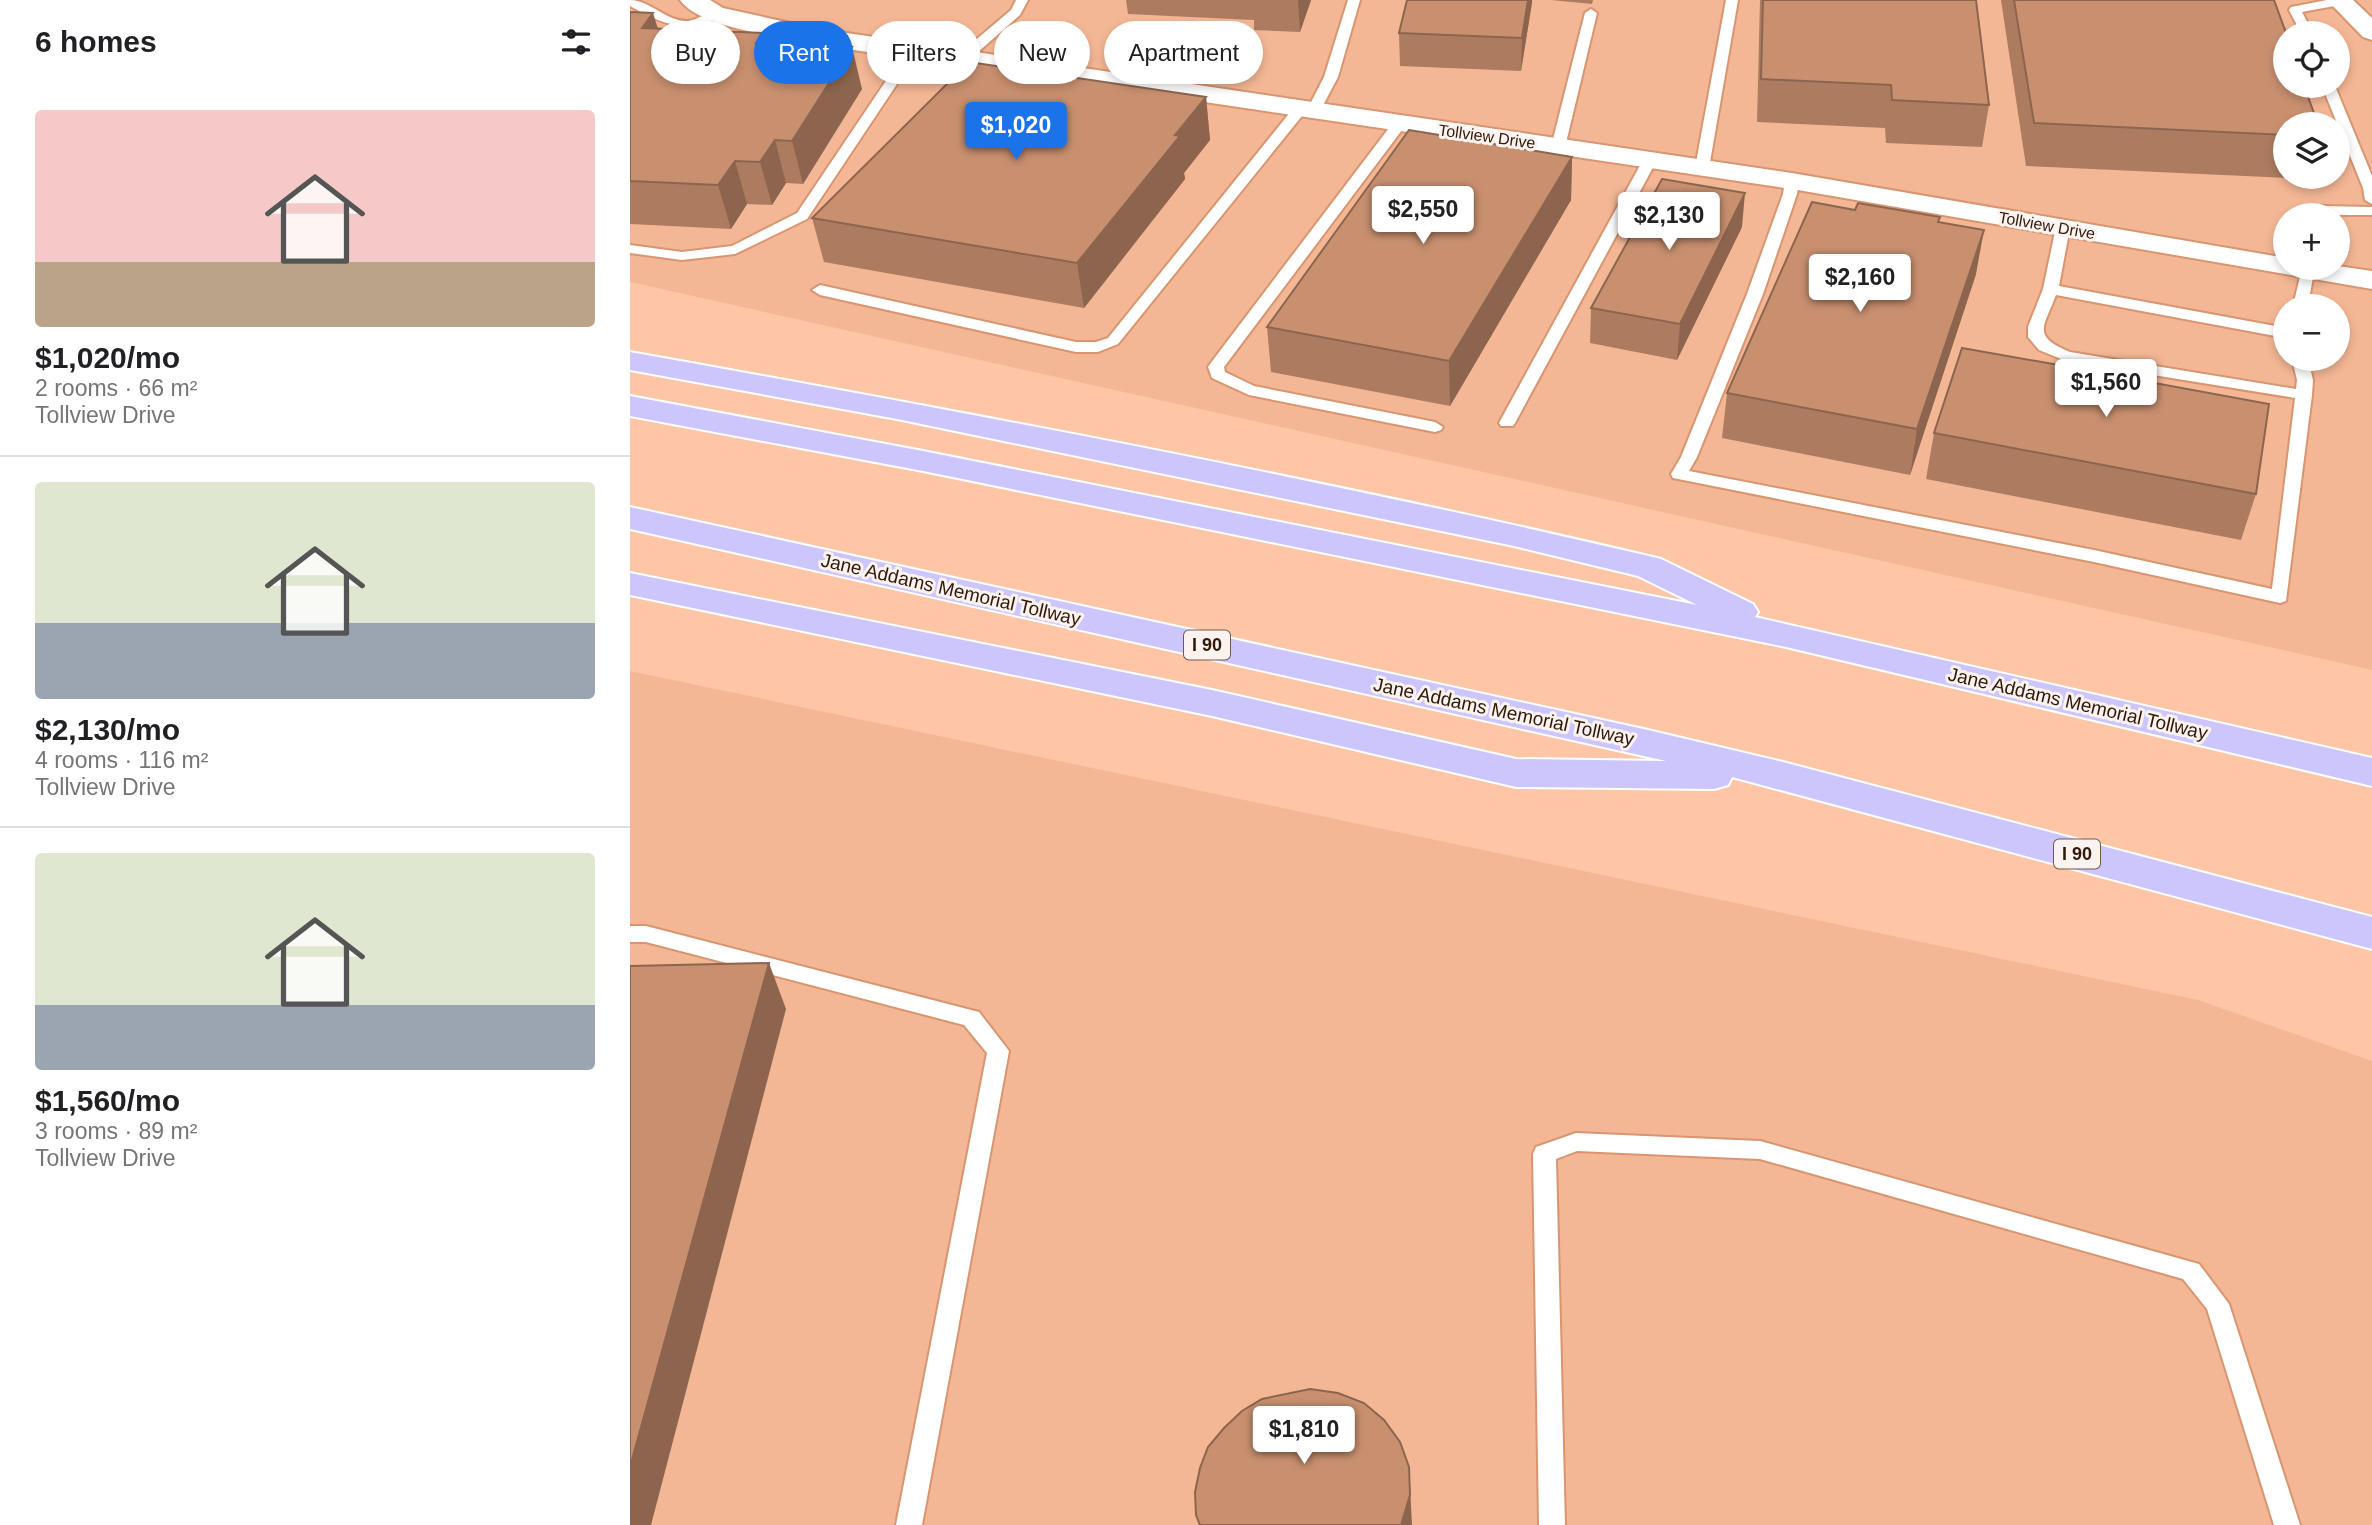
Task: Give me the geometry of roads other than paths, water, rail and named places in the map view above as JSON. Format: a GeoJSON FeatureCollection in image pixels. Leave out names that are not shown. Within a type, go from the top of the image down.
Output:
{"type":"FeatureCollection","features":[{"type":"Feature","properties":{"kind":"highway"},"geometry":{"type":"LineString","coordinates":[[630,361],[897,409],[1514,535],[1650,567],[1786,635]]}},
{"type":"Feature","properties":{"kind":"highway","name":"Jane Addams Memorial Tollway"},"geometry":{"type":"LineString","coordinates":[[630,406],[950,466],[1786,635],[2372,772]]}},
{"type":"Feature","properties":{"kind":"highway","name":"Jane Addams Memorial Tollway"},"geometry":{"type":"LineString","coordinates":[[630,518],[1648,743],[1783,776],[2372,933]]}},
{"type":"Feature","properties":{"kind":"highway"},"geometry":{"type":"LineString","coordinates":[[630,584],[1212,703],[1516,773],[1783,776]]}},
{"type":"Feature","properties":{"kind":"street"},"geometry":{"type":"LineString","coordinates":[[2340,1],[2368,23]]}},
{"type":"Feature","properties":{"kind":"street","name":"Tollview Drive"},"geometry":{"type":"LineString","coordinates":[[703,7],[813,36],[867,44]]}},
{"type":"Feature","properties":{"kind":"street","name":"Tollview Drive"},"geometry":{"type":"LineString","coordinates":[[980,61],[1792,181],[2273,265]]}},
{"type":"Feature","properties":{"kind":"street","name":"Tollview Drive"},"geometry":{"type":"LineString","coordinates":[[2350,275],[2372,280]]}},
{"type":"Feature","properties":{"kind":"lane"},"geometry":{"type":"LineString","coordinates":[[980,43],[1016,12],[1023,0]]}},
{"type":"Feature","properties":{"kind":"lane"},"geometry":{"type":"LineString","coordinates":[[820,290],[1076,347],[1098,347],[1113,341],[1331,78],[1354,0]]}},
{"type":"Feature","properties":{"kind":"lane"},"geometry":{"type":"LineString","coordinates":[[1702,168],[1732,0]]}},
{"type":"Feature","properties":{"kind":"lane"},"geometry":{"type":"LineString","coordinates":[[630,1],[658,17],[690,25],[703,7]]}},
{"type":"Feature","properties":{"kind":"lane"},"geometry":{"type":"LineString","coordinates":[[2301,21],[2295,10],[2340,1]]}},
{"type":"Feature","properties":{"kind":"lane"},"geometry":{"type":"LineString","coordinates":[[1558,147],[1591,13]]}},
{"type":"Feature","properties":{"kind":"lane"},"geometry":{"type":"LineString","coordinates":[[630,249],[682,256],[735,250],[802,216],[891,84]]}},
{"type":"Feature","properties":{"kind":"lane"},"geometry":{"type":"LineString","coordinates":[[2333,98],[2371,194]]}},
{"type":"Feature","properties":{"kind":"lane"},"geometry":{"type":"LineString","coordinates":[[1401,123],[1216,367],[1218,375],[1249,390],[1435,427]]}},
{"type":"Feature","properties":{"kind":"lane"},"geometry":{"type":"LineString","coordinates":[[1507,423],[1650,160]]}},
{"type":"Feature","properties":{"kind":"lane"},"geometry":{"type":"LineString","coordinates":[[1792,181],[1790,194],[1755,294],[1689,457],[1679,474],[2094,556],[2280,597],[2304,395],[2303,371]]}},
{"type":"Feature","properties":{"kind":"lane"},"geometry":{"type":"LineString","coordinates":[[2350,211],[2372,211]]}},
{"type":"Feature","properties":{"kind":"lane"},"geometry":{"type":"LineString","coordinates":[[2063,227],[2051,289],[2036,327],[2036,337],[2044,347],[2066,356],[2304,395]]}},
{"type":"Feature","properties":{"kind":"lane"},"geometry":{"type":"LineString","coordinates":[[2051,289],[2273,330]]}},
{"type":"Feature","properties":{"kind":"lane"},"geometry":{"type":"LineString","coordinates":[[630,934],[646,934],[971,1018],[998,1051],[909,1525]]}},
{"type":"Feature","properties":{"kind":"lane"},"geometry":{"type":"LineString","coordinates":[[1552,1525],[1544,1154],[1576,1142],[1760,1150],[2191,1271],[2217,1304],[2287,1525]]}}]}
